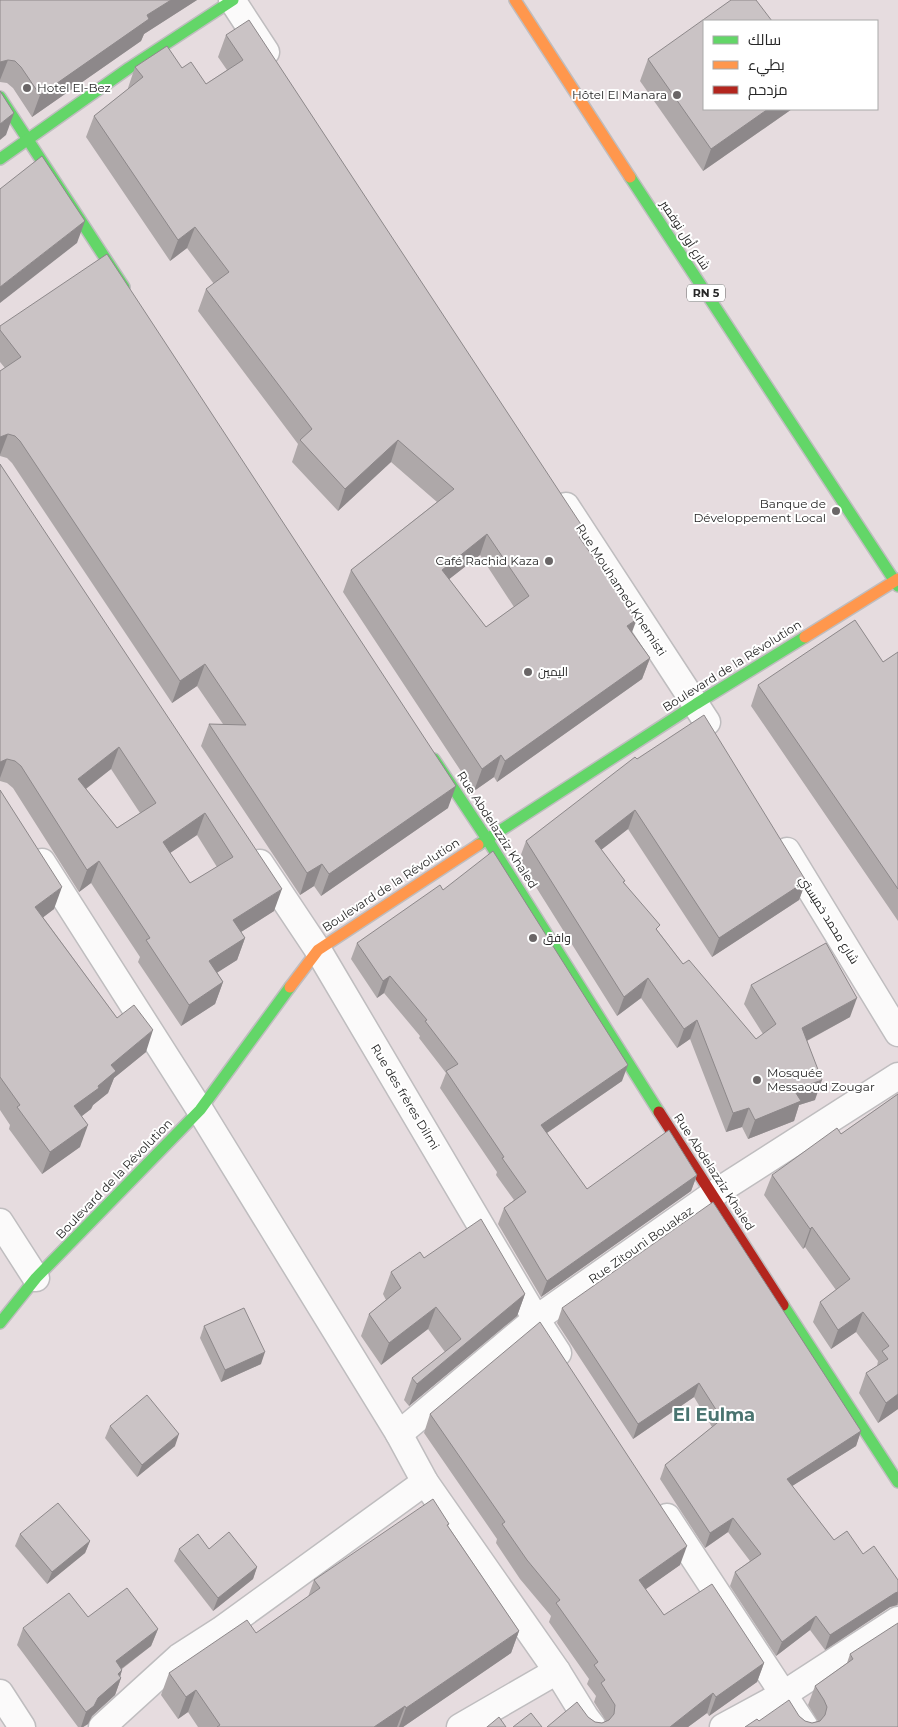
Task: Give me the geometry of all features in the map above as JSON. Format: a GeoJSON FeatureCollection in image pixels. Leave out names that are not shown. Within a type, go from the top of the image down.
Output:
{"type":"FeatureCollection","features":[{"type":"Feature","properties":{"kind":"main road"},"geometry":{"type":"LineString","coordinates":[[0,159],[129,68],[232,0]]}},
{"type":"Feature","properties":{"kind":"main road","name":"شارع أول نوفمبر"},"geometry":{"type":"LineString","coordinates":[[515,0],[897,582]]}},
{"type":"Feature","properties":{"kind":"main road"},"geometry":{"type":"LineString","coordinates":[[0,97],[131,298]]}},
{"type":"Feature","properties":{"kind":"main road","name":"Boulevard de la Révolution"},"geometry":{"type":"LineString","coordinates":[[0,1323],[36,1278],[200,1110],[318,950],[696,704],[897,582]]}},
{"type":"Feature","properties":{"kind":"main road","name":"Rue Abdelazziz Khaled"},"geometry":{"type":"LineString","coordinates":[[426,747],[487,839],[712,1195],[898,1482]]}},
{"type":"Feature","properties":{"kind":"street"},"geometry":{"type":"LineString","coordinates":[[232,0],[281,75]]}},
{"type":"Feature","properties":{"kind":"street","name":"Rue Mouhamed Khemisti"},"geometry":{"type":"LineString","coordinates":[[554,489],[696,704]]}},
{"type":"Feature","properties":{"kind":"street"},"geometry":{"type":"LineString","coordinates":[[696,704],[717,738]]}},
{"type":"Feature","properties":{"kind":"street","name":"شارع محمد خميستي"},"geometry":{"type":"LineString","coordinates":[[774,830],[898,1033]]}},
{"type":"Feature","properties":{"kind":"street","name":"Rue des frères Dilmi"},"geometry":{"type":"LineString","coordinates":[[247,842],[318,950],[536,1319],[569,1369]]}},
{"type":"Feature","properties":{"kind":"street"},"geometry":{"type":"LineString","coordinates":[[32,846],[200,1110],[399,1434],[425,1482],[594,1727]]}},
{"type":"Feature","properties":{"kind":"street","name":"Rue Zitouni Bouakaz"},"geometry":{"type":"LineString","coordinates":[[399,1434],[536,1319],[712,1195],[898,1076]]}},
{"type":"Feature","properties":{"kind":"street"},"geometry":{"type":"LineString","coordinates":[[0,1222],[36,1278]]}},
{"type":"Feature","properties":{"kind":"street"},"geometry":{"type":"LineString","coordinates":[[113,1724],[179,1657],[221,1630],[425,1482]]}},
{"type":"Feature","properties":{"kind":"street"},"geometry":{"type":"LineString","coordinates":[[652,1494],[805,1727]]}},
{"type":"Feature","properties":{"kind":"street"},"geometry":{"type":"LineString","coordinates":[[723,1727],[784,1694],[898,1620]]}},
{"type":"Feature","properties":{"kind":"street"},"geometry":{"type":"LineString","coordinates":[[460,1727],[557,1671]]}},
{"type":"Feature","properties":{"kind":"street"},"geometry":{"type":"LineString","coordinates":[[0,1693],[22,1727]]}},
{"type":"Feature","properties":{"kind":"building"},"geometry":{"type":"Polygon","coordinates":[[[0,0],[171,0],[147,15],[149,19],[40,95],[15,61],[0,62],[0,0]]]}},
{"type":"Feature","properties":{"kind":"building"},"geometry":{"type":"Polygon","coordinates":[[[731,0],[756,0],[771,20],[703,20],[703,110],[767,110],[711,149],[648,59],[731,0]]]}},
{"type":"Feature","properties":{"kind":"building"},"geometry":{"type":"Polygon","coordinates":[[[249,20],[586,532],[579,537],[637,619],[627,626],[650,658],[505,761],[501,755],[482,769],[351,570],[454,489],[398,440],[345,489],[300,440],[312,429],[206,289],[229,272],[195,227],[178,240],[94,116],[143,77],[135,67],[167,46],[182,68],[191,62],[206,84],[243,60],[226,35],[249,20]],[[487,534],[442,570],[486,627],[529,596],[487,534]]]}},
{"type":"Feature","properties":{"kind":"building"},"geometry":{"type":"Polygon","coordinates":[[[0,91],[14,113],[0,124],[0,91]]]}},
{"type":"Feature","properties":{"kind":"building"},"geometry":{"type":"Polygon","coordinates":[[[42,156],[85,221],[0,287],[0,189],[42,156]]]}},
{"type":"Feature","properties":{"kind":"building"},"geometry":{"type":"Polygon","coordinates":[[[107,254],[456,786],[329,874],[322,864],[307,873],[209,724],[246,725],[205,664],[180,681],[20,441],[15,436],[8,434],[0,437],[0,371],[21,357],[0,330],[0,326],[107,254]]]}},
{"type":"Feature","properties":{"kind":"building"},"geometry":{"type":"Polygon","coordinates":[[[0,464],[282,889],[233,920],[245,938],[209,961],[223,982],[189,1005],[146,940],[150,938],[99,861],[87,870],[21,766],[15,761],[7,759],[0,762],[0,464]],[[119,747],[78,779],[117,828],[156,803],[119,747]],[[205,813],[163,842],[190,883],[233,857],[205,813]]]}},
{"type":"Feature","properties":{"kind":"building"},"geometry":{"type":"Polygon","coordinates":[[[855,620],[883,662],[898,652],[898,889],[758,685],[855,620]]]}},
{"type":"Feature","properties":{"kind":"building"},"geometry":{"type":"Polygon","coordinates":[[[704,715],[806,881],[719,938],[635,810],[595,841],[625,881],[623,882],[660,925],[656,929],[683,964],[689,960],[756,1039],[776,1024],[751,985],[826,943],[857,998],[802,1028],[822,1080],[794,1090],[801,1101],[755,1120],[749,1108],[733,1113],[697,1020],[684,1029],[648,978],[624,997],[526,841],[635,757],[637,759],[704,715]]]}},
{"type":"Feature","properties":{"kind":"building"},"geometry":{"type":"Polygon","coordinates":[[[0,790],[62,887],[35,907],[117,1018],[134,1005],[153,1030],[111,1065],[116,1071],[98,1086],[99,1088],[74,1106],[88,1125],[50,1152],[17,1107],[20,1105],[0,1077],[0,790]]]}},
{"type":"Feature","properties":{"kind":"building"},"geometry":{"type":"Polygon","coordinates":[[[493,851],[628,1065],[541,1125],[587,1189],[669,1130],[697,1175],[547,1281],[504,1208],[526,1192],[446,1071],[458,1064],[425,1021],[427,1020],[390,976],[383,981],[357,943],[440,885],[443,890],[493,851]]]}},
{"type":"Feature","properties":{"kind":"building"},"geometry":{"type":"Polygon","coordinates":[[[898,1094],[898,1394],[886,1403],[866,1373],[888,1359],[882,1351],[889,1346],[863,1312],[838,1330],[820,1302],[850,1279],[812,1227],[810,1229],[772,1175],[837,1128],[841,1134],[898,1094]]]}},
{"type":"Feature","properties":{"kind":"building"},"geometry":{"type":"Polygon","coordinates":[[[713,1202],[861,1431],[787,1479],[834,1540],[847,1531],[863,1554],[874,1546],[898,1580],[898,1592],[830,1635],[816,1616],[782,1642],[735,1572],[761,1554],[733,1518],[710,1533],[665,1465],[722,1419],[699,1383],[638,1424],[562,1308],[713,1202]]]}},
{"type":"Feature","properties":{"kind":"building"},"geometry":{"type":"Polygon","coordinates":[[[481,1219],[525,1294],[417,1384],[412,1378],[461,1339],[436,1307],[389,1343],[369,1314],[401,1288],[391,1272],[420,1252],[424,1258],[481,1219]]]}},
{"type":"Feature","properties":{"kind":"building"},"geometry":{"type":"Polygon","coordinates":[[[244,1308],[265,1352],[225,1370],[204,1326],[244,1308]]]}},
{"type":"Feature","properties":{"kind":"building"},"geometry":{"type":"Polygon","coordinates":[[[540,1322],[687,1546],[639,1580],[664,1615],[712,1584],[764,1663],[716,1697],[713,1693],[670,1727],[547,1727],[577,1702],[588,1717],[595,1722],[602,1723],[609,1720],[614,1714],[615,1705],[601,1683],[605,1680],[594,1665],[598,1662],[556,1603],[560,1600],[527,1560],[502,1524],[505,1522],[430,1414],[540,1322]]]}},
{"type":"Feature","properties":{"kind":"building"},"geometry":{"type":"Polygon","coordinates":[[[147,1395],[179,1434],[142,1465],[110,1426],[147,1395]]]}},
{"type":"Feature","properties":{"kind":"building"},"geometry":{"type":"Polygon","coordinates":[[[433,1499],[449,1524],[447,1525],[519,1631],[406,1708],[405,1706],[374,1727],[217,1727],[220,1725],[196,1690],[186,1697],[169,1673],[247,1620],[256,1633],[320,1588],[314,1580],[433,1499]]]}},
{"type":"Feature","properties":{"kind":"building"},"geometry":{"type":"Polygon","coordinates":[[[58,1503],[90,1541],[52,1572],[20,1534],[58,1503]]]}},
{"type":"Feature","properties":{"kind":"building"},"geometry":{"type":"Polygon","coordinates":[[[229,1532],[257,1567],[218,1598],[179,1549],[198,1534],[209,1549],[229,1532]]]}},
{"type":"Feature","properties":{"kind":"building"},"geometry":{"type":"Polygon","coordinates":[[[127,1588],[158,1629],[116,1661],[122,1670],[118,1674],[121,1678],[98,1698],[94,1706],[86,1712],[23,1628],[69,1593],[88,1617],[127,1588]]]}},
{"type":"Feature","properties":{"kind":"building"},"geometry":{"type":"Polygon","coordinates":[[[898,1623],[898,1727],[745,1727],[757,1719],[759,1721],[789,1700],[799,1716],[805,1721],[812,1723],[820,1721],[825,1715],[827,1707],[815,1686],[853,1659],[850,1654],[898,1623]]]}},
{"type":"Feature","properties":{"kind":"building"},"geometry":{"type":"Polygon","coordinates":[[[531,1713],[542,1727],[513,1727],[531,1713]]]}},
{"type":"Feature","properties":{"kind":"building"},"geometry":{"type":"Polygon","coordinates":[[[499,1717],[506,1727],[487,1727],[499,1717]]]}},
{"type":"Feature","properties":{"kind":"traffic: fast"},"geometry":{"type":"LineString","coordinates":[[0,159],[129,68],[233,0]]}},
{"type":"Feature","properties":{"kind":"traffic: fast"},"geometry":{"type":"LineString","coordinates":[[0,97],[124,287]]}},
{"type":"Feature","properties":{"kind":"traffic: fast"},"geometry":{"type":"LineString","coordinates":[[630,177],[898,586]]}},
{"type":"Feature","properties":{"kind":"traffic: fast"},"geometry":{"type":"LineString","coordinates":[[478,845],[696,704],[805,637]]}},
{"type":"Feature","properties":{"kind":"traffic: fast"},"geometry":{"type":"LineString","coordinates":[[434,759],[487,839],[659,1112]]}},
{"type":"Feature","properties":{"kind":"traffic: fast"},"geometry":{"type":"LineString","coordinates":[[0,1323],[36,1278],[200,1110],[290,987]]}},
{"type":"Feature","properties":{"kind":"traffic: fast"},"geometry":{"type":"LineString","coordinates":[[783,1305],[898,1482]]}},
{"type":"Feature","properties":{"kind":"traffic: slow"},"geometry":{"type":"LineString","coordinates":[[515,0],[630,177]]}},
{"type":"Feature","properties":{"kind":"traffic: slow"},"geometry":{"type":"LineString","coordinates":[[805,637],[898,579]]}},
{"type":"Feature","properties":{"kind":"traffic: slow"},"geometry":{"type":"LineString","coordinates":[[290,987],[318,950],[478,845]]}},
{"type":"Feature","properties":{"kind":"traffic: jam"},"geometry":{"type":"LineString","coordinates":[[659,1112],[783,1305]]}},
{"type":"Feature","properties":{"kind":"place","name":"Hotel El-Bez"},"geometry":{"type":"Point","coordinates":[27,88]}},
{"type":"Feature","properties":{"kind":"place","name":"Hôtel El Manara"},"geometry":{"type":"Point","coordinates":[677,95]}},
{"type":"Feature","properties":{"kind":"place","name":"Banque de Développement Local"},"geometry":{"type":"Point","coordinates":[836,511]}},
{"type":"Feature","properties":{"kind":"place","name":"Café Rachid Kaza"},"geometry":{"type":"Point","coordinates":[549,561]}},
{"type":"Feature","properties":{"kind":"place","name":"اليمين"},"geometry":{"type":"Point","coordinates":[528,672]}},
{"type":"Feature","properties":{"kind":"place","name":"وافق"},"geometry":{"type":"Point","coordinates":[533,938]}},
{"type":"Feature","properties":{"kind":"place","name":"Mosquée Messaoud Zougar"},"geometry":{"type":"Point","coordinates":[757,1080]}},
{"type":"Feature","properties":{"kind":"district","name":"El Eulma"},"geometry":{"type":"Point","coordinates":[714,1415]}}]}
